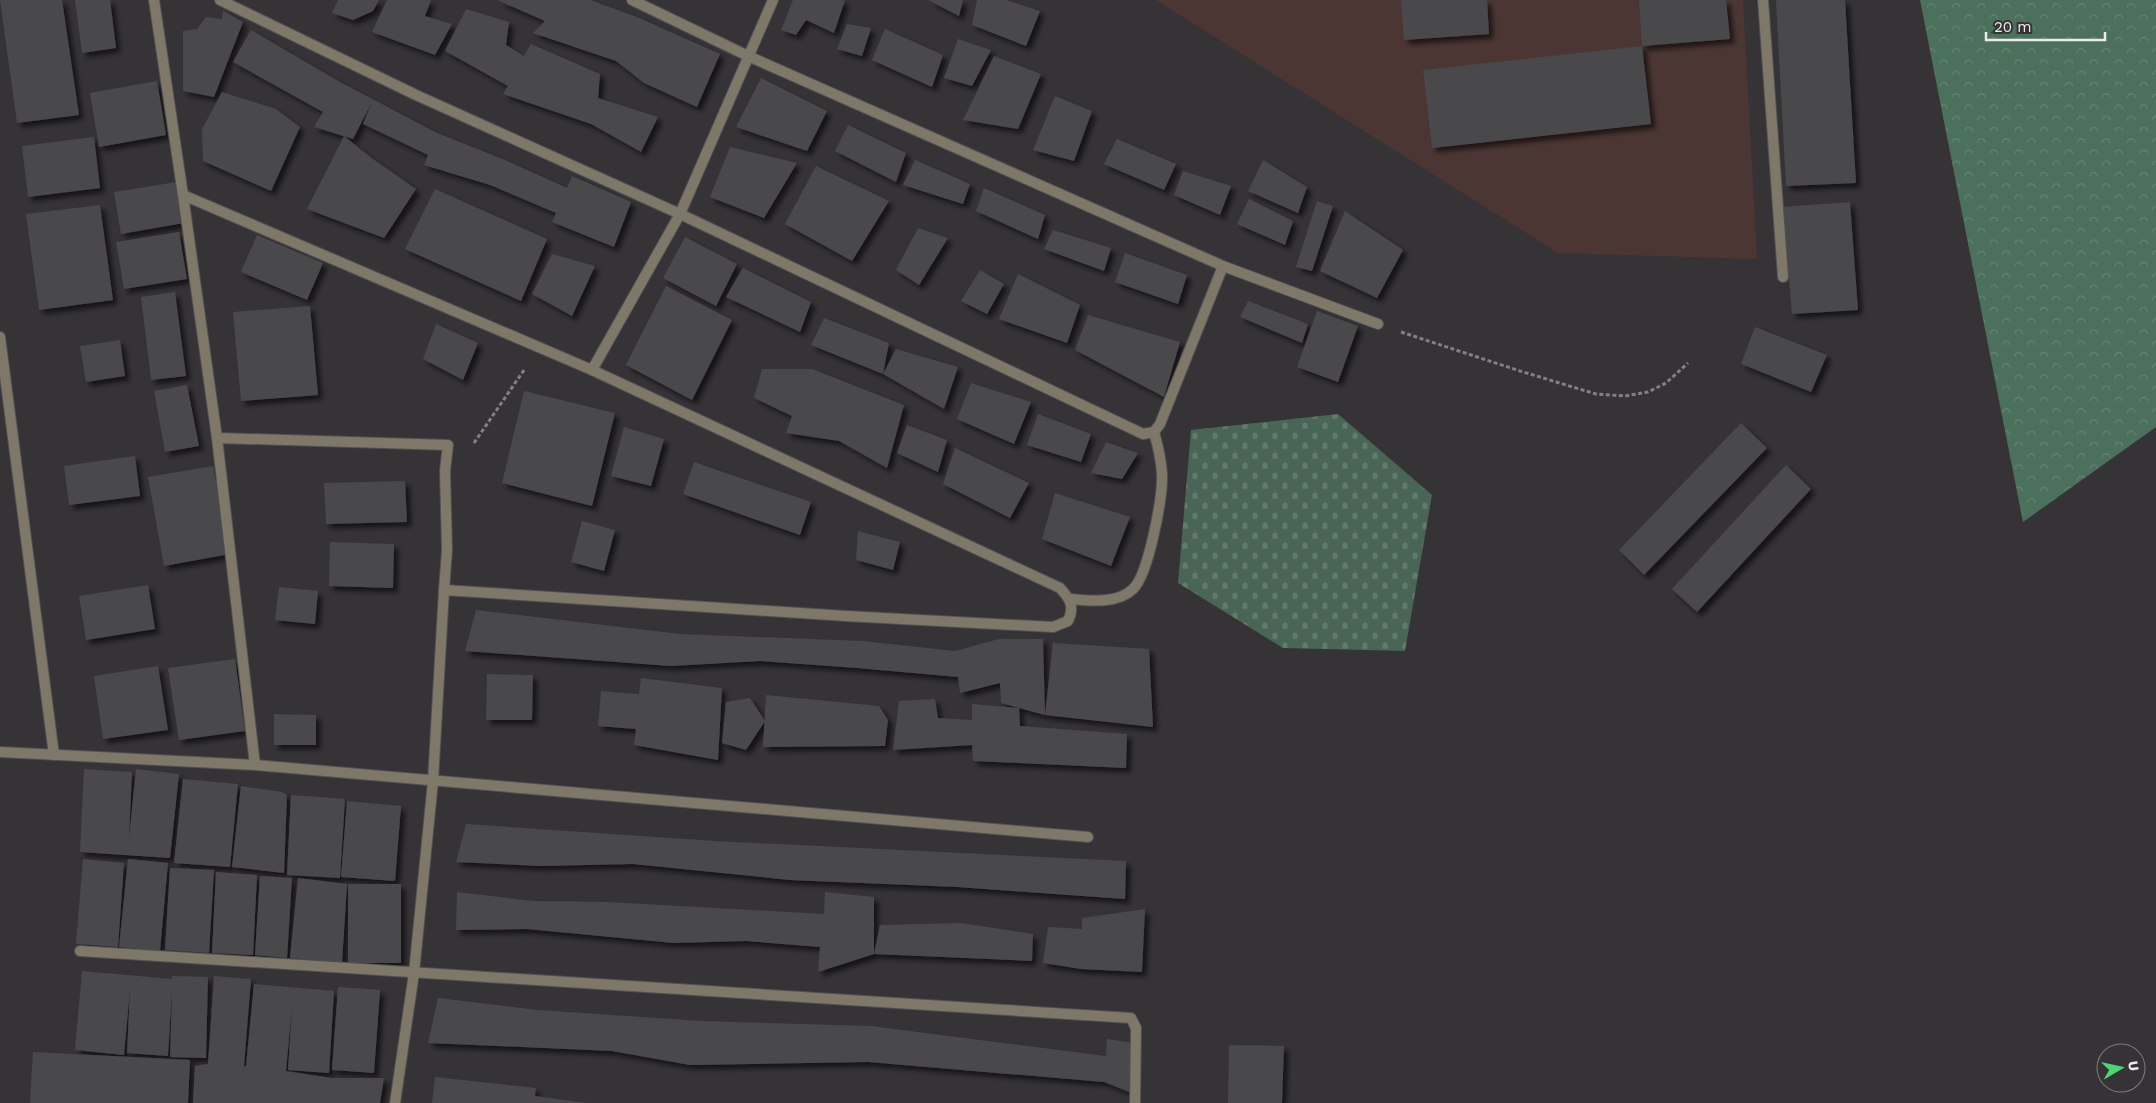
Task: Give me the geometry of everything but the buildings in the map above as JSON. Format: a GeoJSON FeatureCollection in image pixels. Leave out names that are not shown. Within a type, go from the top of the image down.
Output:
{"type":"FeatureCollection","features":[{"type":"Feature","properties":{"kind":"street"},"geometry":{"type":"LineString","coordinates":[[154,0],[217,438],[254,765]]}},
{"type":"Feature","properties":{"kind":"street"},"geometry":{"type":"LineString","coordinates":[[220,0],[416,95],[680,214],[1143,434],[1154,432],[1160,424],[1223,266]]}},
{"type":"Feature","properties":{"kind":"street"},"geometry":{"type":"LineString","coordinates":[[632,0],[748,56],[1223,266],[1378,324]]}},
{"type":"Feature","properties":{"kind":"street"},"geometry":{"type":"LineString","coordinates":[[592,370],[680,214],[773,0]]}},
{"type":"Feature","properties":{"kind":"street"},"geometry":{"type":"LineString","coordinates":[[1763,0],[1783,277]]}},
{"type":"Feature","properties":{"kind":"street"},"geometry":{"type":"LineString","coordinates":[[183,195],[592,370],[1000,559],[1060,588],[1070,599],[1073,611],[1068,621],[1053,627],[846,616],[444,590]]}},
{"type":"Feature","properties":{"kind":"street"},"geometry":{"type":"LineString","coordinates":[[0,336],[54,756]]}},
{"type":"Feature","properties":{"kind":"street"},"geometry":{"type":"LineString","coordinates":[[1070,599],[1091,601],[1122,596],[1134,588],[1141,577],[1149,554],[1161,484],[1160,452],[1154,432]]}},
{"type":"Feature","properties":{"kind":"street"},"geometry":{"type":"LineString","coordinates":[[217,438],[448,445],[445,471],[447,550],[432,781],[414,973],[395,1103]]}},
{"type":"Feature","properties":{"kind":"street"},"geometry":{"type":"LineString","coordinates":[[0,752],[254,765],[1088,837]]}},
{"type":"Feature","properties":{"kind":"street"},"geometry":{"type":"LineString","coordinates":[[80,951],[1131,1018],[1136,1028],[1135,1103]]}},
{"type":"Feature","properties":{"kind":"path"},"geometry":{"type":"LineString","coordinates":[[1378,324],[1596,394],[1625,396],[1648,392],[1666,383],[1688,363]]}},
{"type":"Feature","properties":{"kind":"path"},"geometry":{"type":"LineString","coordinates":[[471,446],[476,442],[540,347]]}},
{"type":"Feature","properties":{"kind":"shaded area"},"geometry":{"type":"Polygon","coordinates":[[[1156,0],[1743,0],[1757,259],[1558,253],[1156,0]]]}},
{"type":"Feature","properties":{"kind":"green space"},"geometry":{"type":"Polygon","coordinates":[[[1920,0],[2156,0],[2156,427],[2023,522],[1920,0]]]}},
{"type":"Feature","properties":{"kind":"green space"},"geometry":{"type":"Polygon","coordinates":[[[1338,414],[1432,495],[1405,651],[1283,648],[1178,583],[1191,430],[1338,414]]]}}]}
